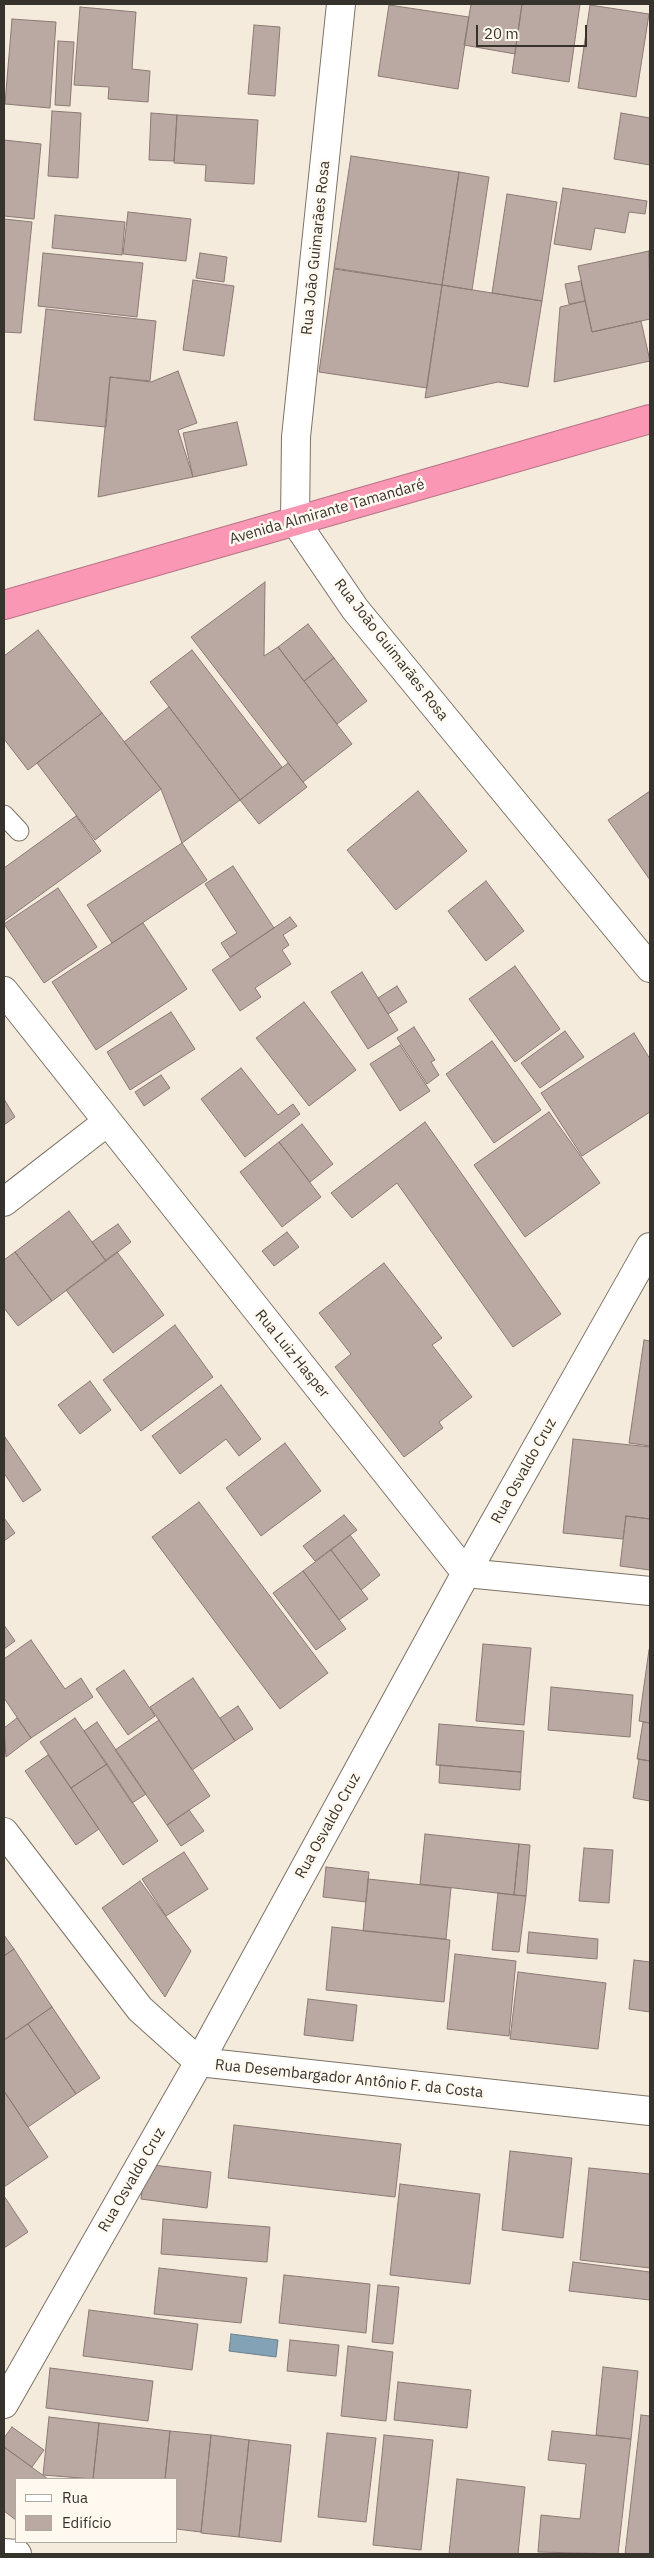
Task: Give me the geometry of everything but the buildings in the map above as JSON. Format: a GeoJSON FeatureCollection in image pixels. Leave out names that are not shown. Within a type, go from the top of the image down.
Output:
{"type":"FeatureCollection","features":[{"type":"Feature","properties":{"kind":"highway","name":"Avenida Almirante Tamandaré"},"geometry":{"type":"LineString","coordinates":[[4,604],[650,420]]}},
{"type":"Feature","properties":{"kind":"street","name":"Rua João Guimarães Rosa"},"geometry":{"type":"LineString","coordinates":[[341,4],[296,437],[295,521],[355,609],[650,968]]}},
{"type":"Feature","properties":{"kind":"street","name":"Rua Luiz Hasper"},"geometry":{"type":"LineString","coordinates":[[4,990],[106,1122],[466,1573]]}},
{"type":"Feature","properties":{"kind":"street"},"geometry":{"type":"LineString","coordinates":[[4,1202],[106,1122]]}},
{"type":"Feature","properties":{"kind":"street","name":"Rua Osvaldo Cruz"},"geometry":{"type":"LineString","coordinates":[[4,2404],[199,2062],[466,1573],[650,1247]]}},
{"type":"Feature","properties":{"kind":"street"},"geometry":{"type":"LineString","coordinates":[[466,1573],[650,1591]]}},
{"type":"Feature","properties":{"kind":"street","name":"Rua Desembargador Antônio F. da Costa"},"geometry":{"type":"LineString","coordinates":[[4,1832],[140,2009],[199,2062],[650,2111]]}},
{"type":"Feature","properties":{"kind":"street"},"geometry":{"type":"LineString","coordinates":[[4,2553],[16,2554]]}},
{"type":"Feature","properties":{"kind":"lane"},"geometry":{"type":"LineString","coordinates":[[4,815],[19,831]]}},
{"type":"Feature","properties":{"kind":"water"},"geometry":{"type":"Polygon","coordinates":[[[231,2334],[278,2340],[276,2357],[229,2351],[231,2334]]]}}]}
